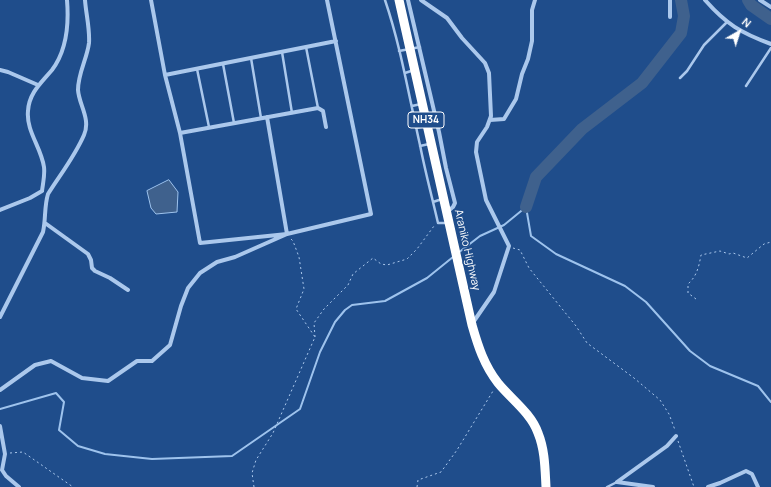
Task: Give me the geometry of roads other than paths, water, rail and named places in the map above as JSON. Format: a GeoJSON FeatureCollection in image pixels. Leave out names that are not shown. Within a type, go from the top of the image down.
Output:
{"type":"FeatureCollection","features":[{"type":"Feature","properties":{"kind":"highway","name":"Araniko Highway"},"geometry":{"type":"LineString","coordinates":[[399,0],[415,48],[415,70],[452,241],[481,356],[488,370],[498,384],[530,418],[538,431],[543,449],[546,487]]}},
{"type":"Feature","properties":{"kind":"street"},"geometry":{"type":"LineString","coordinates":[[42,191],[44,166],[28,123],[28,111],[33,93],[55,64],[65,42],[68,14],[67,0]]}},
{"type":"Feature","properties":{"kind":"street"},"geometry":{"type":"LineString","coordinates":[[0,317],[11,292],[40,240],[45,223],[45,208],[48,194],[85,134],[85,115],[79,99],[78,90],[79,80],[89,42],[85,0]]}},
{"type":"Feature","properties":{"kind":"street"},"geometry":{"type":"LineString","coordinates":[[151,0],[165,75],[180,133],[200,244],[287,234],[371,214],[327,0]]}},
{"type":"Feature","properties":{"kind":"street"},"geometry":{"type":"LineString","coordinates":[[408,0],[415,48],[427,76],[446,168],[455,203],[453,207],[446,212]]}},
{"type":"Feature","properties":{"kind":"street"},"geometry":{"type":"LineString","coordinates":[[422,0],[447,18],[462,38],[485,63],[489,73],[491,116],[477,142],[476,152],[486,200],[509,246],[494,292],[485,308],[472,325]]}},
{"type":"Feature","properties":{"kind":"street"},"geometry":{"type":"LineString","coordinates":[[490,120],[504,119],[516,99],[532,41],[532,10],[535,0]]}},
{"type":"Feature","properties":{"kind":"street"},"geometry":{"type":"LineString","coordinates":[[670,0],[670,17]]}},
{"type":"Feature","properties":{"kind":"street"},"geometry":{"type":"LineString","coordinates":[[704,0],[727,22],[741,32],[771,44]]}},
{"type":"Feature","properties":{"kind":"street"},"geometry":{"type":"LineString","coordinates":[[760,0],[771,7]]}},
{"type":"Feature","properties":{"kind":"street"},"geometry":{"type":"LineString","coordinates":[[165,75],[336,41]]}},
{"type":"Feature","properties":{"kind":"street"},"geometry":{"type":"LineString","coordinates":[[0,70],[8,72],[38,86]]}},
{"type":"Feature","properties":{"kind":"street"},"geometry":{"type":"LineString","coordinates":[[180,133],[318,108],[323,111],[326,127]]}},
{"type":"Feature","properties":{"kind":"street"},"geometry":{"type":"LineString","coordinates":[[267,117],[287,234]]}},
{"type":"Feature","properties":{"kind":"street"},"geometry":{"type":"LineString","coordinates":[[42,191],[48,194]]}},
{"type":"Feature","properties":{"kind":"street"},"geometry":{"type":"LineString","coordinates":[[0,210],[30,198],[42,191]]}},
{"type":"Feature","properties":{"kind":"street"},"geometry":{"type":"LineString","coordinates":[[45,223],[88,254],[91,260],[92,268],[95,271],[110,278],[128,290]]}},
{"type":"Feature","properties":{"kind":"street"},"geometry":{"type":"LineString","coordinates":[[0,390],[36,365],[51,360],[82,378],[108,381],[137,361],[152,361],[170,345],[181,306],[188,288],[200,273],[216,262],[235,257],[287,234]]}},
{"type":"Feature","properties":{"kind":"street"},"geometry":{"type":"LineString","coordinates":[[0,428],[5,454],[2,470],[6,476],[20,487]]}},
{"type":"Feature","properties":{"kind":"street"},"geometry":{"type":"LineString","coordinates":[[617,482],[667,446],[676,436]]}},
{"type":"Feature","properties":{"kind":"street"},"geometry":{"type":"LineString","coordinates":[[708,487],[720,483],[746,470],[752,474],[758,487]]}},
{"type":"Feature","properties":{"kind":"street"},"geometry":{"type":"LineString","coordinates":[[617,482],[653,487]]}},
{"type":"Feature","properties":{"kind":"lane"},"geometry":{"type":"LineString","coordinates":[[385,0],[392,20],[438,223],[449,224]]}},
{"type":"Feature","properties":{"kind":"lane"},"geometry":{"type":"LineString","coordinates":[[680,78],[687,71],[704,45],[727,22]]}},
{"type":"Feature","properties":{"kind":"lane"},"geometry":{"type":"LineString","coordinates":[[306,47],[318,108]]}},
{"type":"Feature","properties":{"kind":"lane"},"geometry":{"type":"LineString","coordinates":[[399,51],[415,48]]}},
{"type":"Feature","properties":{"kind":"lane"},"geometry":{"type":"LineString","coordinates":[[746,86],[771,48]]}},
{"type":"Feature","properties":{"kind":"lane"},"geometry":{"type":"LineString","coordinates":[[282,52],[292,113]]}},
{"type":"Feature","properties":{"kind":"lane"},"geometry":{"type":"LineString","coordinates":[[251,58],[261,118]]}},
{"type":"Feature","properties":{"kind":"lane"},"geometry":{"type":"LineString","coordinates":[[223,64],[234,123]]}},
{"type":"Feature","properties":{"kind":"lane"},"geometry":{"type":"LineString","coordinates":[[197,69],[209,128]]}},
{"type":"Feature","properties":{"kind":"lane"},"geometry":{"type":"LineString","coordinates":[[404,73],[415,70]]}},
{"type":"Feature","properties":{"kind":"lane"},"geometry":{"type":"LineString","coordinates":[[418,82],[427,76]]}},
{"type":"Feature","properties":{"kind":"lane"},"geometry":{"type":"LineString","coordinates":[[412,106],[423,104]]}},
{"type":"Feature","properties":{"kind":"lane"},"geometry":{"type":"LineString","coordinates":[[416,128],[428,126]]}},
{"type":"Feature","properties":{"kind":"lane"},"geometry":{"type":"LineString","coordinates":[[420,146],[432,144]]}},
{"type":"Feature","properties":{"kind":"lane"},"geometry":{"type":"LineString","coordinates":[[433,202],[443,199]]}},
{"type":"Feature","properties":{"kind":"lane"},"geometry":{"type":"LineString","coordinates":[[608,487],[617,482]]}},
{"type":"Feature","properties":{"kind":"water"},"geometry":{"type":"Polygon","coordinates":[[[169,180],[178,192],[177,212],[156,214],[151,208],[147,191],[169,180]]]}},
{"type":"Feature","properties":{"kind":"waterway"},"geometry":{"type":"LineString","coordinates":[[526,207],[536,177],[582,129],[642,83],[681,33],[684,16],[681,0]]}},
{"type":"Feature","properties":{"kind":"waterway"},"geometry":{"type":"LineString","coordinates":[[748,0],[751,5],[771,19]]}},
{"type":"Feature","properties":{"kind":"waterway"},"geometry":{"type":"LineString","coordinates":[[526,207],[531,236],[556,254],[625,286],[646,302],[690,351],[710,366],[758,386],[771,402]]}},
{"type":"Feature","properties":{"kind":"waterway"},"geometry":{"type":"LineString","coordinates":[[458,253],[480,236],[504,225],[526,207]]}},
{"type":"Feature","properties":{"kind":"waterway"},"geometry":{"type":"LineString","coordinates":[[0,409],[56,393],[64,402],[59,430],[78,446],[105,454],[152,459],[232,456],[300,409],[320,352],[335,322],[345,310],[352,305],[385,301],[427,278],[453,257]]}}]}
